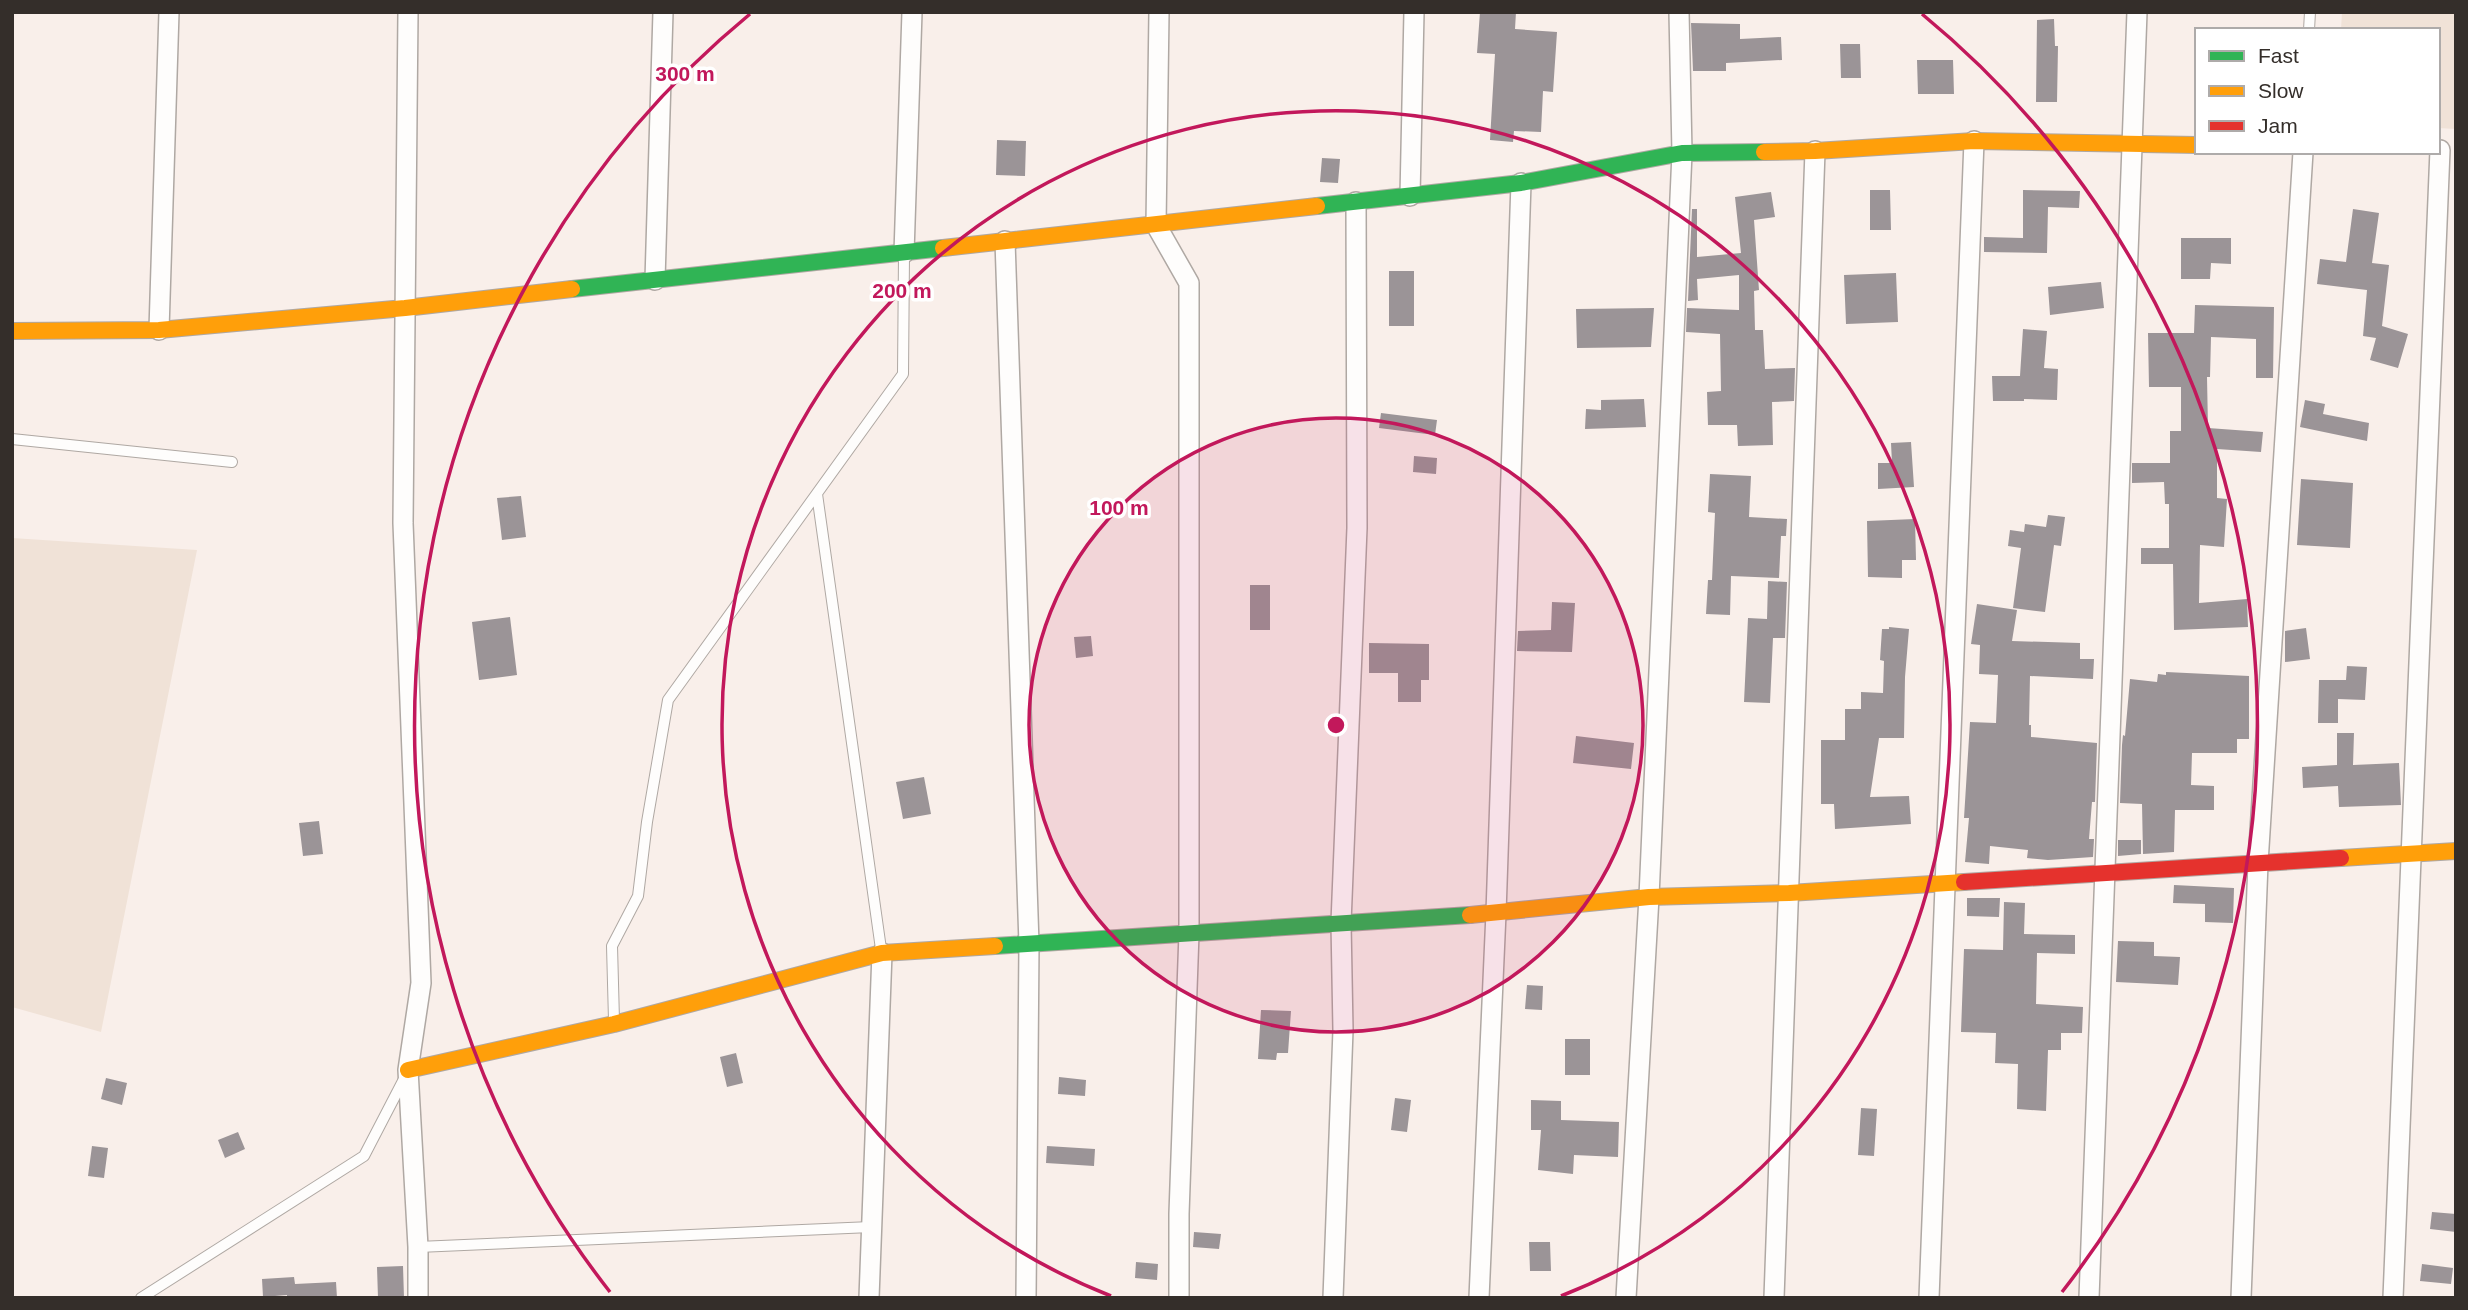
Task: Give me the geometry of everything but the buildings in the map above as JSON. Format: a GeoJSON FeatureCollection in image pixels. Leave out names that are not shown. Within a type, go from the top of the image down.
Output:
{"type":"FeatureCollection","features":[{"type":"Feature","properties":{"kind":"street"},"geometry":{"type":"LineString","coordinates":[[159,330],[169,12]]}},
{"type":"Feature","properties":{"kind":"street"},"geometry":{"type":"LineString","coordinates":[[408,12],[403,523],[421,983],[408,1070],[418,1247],[418,1298]]}},
{"type":"Feature","properties":{"kind":"street"},"geometry":{"type":"LineString","coordinates":[[655,280],[663,12]]}},
{"type":"Feature","properties":{"kind":"street"},"geometry":{"type":"LineString","coordinates":[[904,253],[912,12]]}},
{"type":"Feature","properties":{"kind":"street"},"geometry":{"type":"LineString","coordinates":[[1158,12],[1156,225],[1189,283],[1189,933],[1180,1201],[1180,1298]]}},
{"type":"Feature","properties":{"kind":"street"},"geometry":{"type":"LineString","coordinates":[[1410,196],[1414,12]]}},
{"type":"Feature","properties":{"kind":"street"},"geometry":{"type":"LineString","coordinates":[[1626,1298],[1649,897],[1682,153],[1679,12]]}},
{"type":"Feature","properties":{"kind":"street"},"geometry":{"type":"LineString","coordinates":[[2090,1298],[2137,12]]}},
{"type":"Feature","properties":{"kind":"street"},"geometry":{"type":"LineString","coordinates":[[12,331],[159,330],[405,308],[1521,183],[1682,153],[1815,150],[1974,141],[2195,145]]}},
{"type":"Feature","properties":{"kind":"street"},"geometry":{"type":"LineString","coordinates":[[1928,1298],[1974,141]]}},
{"type":"Feature","properties":{"kind":"street"},"geometry":{"type":"LineString","coordinates":[[1774,1298],[1815,150]]}},
{"type":"Feature","properties":{"kind":"street"},"geometry":{"type":"LineString","coordinates":[[2393,1298],[2445,150]]}},
{"type":"Feature","properties":{"kind":"street"},"geometry":{"type":"LineString","coordinates":[[2241,1298],[2258,863],[2303,154]]}},
{"type":"Feature","properties":{"kind":"street"},"geometry":{"type":"LineString","coordinates":[[1479,1298],[1496,913],[1521,183]]}},
{"type":"Feature","properties":{"kind":"street"},"geometry":{"type":"LineString","coordinates":[[1333,1298],[1343,1030],[1341,923],[1357,528],[1356,202]]}},
{"type":"Feature","properties":{"kind":"street"},"geometry":{"type":"LineString","coordinates":[[1005,241],[1029,944],[1026,1298]]}},
{"type":"Feature","properties":{"kind":"street"},"geometry":{"type":"LineString","coordinates":[[408,1070],[614,1024],[881,953],[1496,913],[1649,897],[1788,894],[2456,851]]}},
{"type":"Feature","properties":{"kind":"street"},"geometry":{"type":"LineString","coordinates":[[869,1298],[881,953]]}},
{"type":"Feature","properties":{"kind":"lane"},"geometry":{"type":"LineString","coordinates":[[614,1024],[612,946],[638,896],[647,822],[668,700],[903,374],[904,253]]}},
{"type":"Feature","properties":{"kind":"lane"},"geometry":{"type":"LineString","coordinates":[[12,439],[232,462]]}},
{"type":"Feature","properties":{"kind":"lane"},"geometry":{"type":"LineString","coordinates":[[817,494],[881,953]]}},
{"type":"Feature","properties":{"kind":"lane"},"geometry":{"type":"LineString","coordinates":[[141,1298],[364,1156],[408,1070]]}},
{"type":"Feature","properties":{"kind":"lane"},"geometry":{"type":"LineString","coordinates":[[418,1247],[871,1227]]}},
{"type":"Feature","properties":{"kind":"shaded area"},"geometry":{"type":"Polygon","coordinates":[[[2342,12],[2456,12],[2456,129],[2440,128],[2440,28],[2341,28],[2342,12]]]}},
{"type":"Feature","properties":{"kind":"shaded area"},"geometry":{"type":"Polygon","coordinates":[[[12,538],[197,550],[101,1032],[12,1007],[12,538]]]}},
{"type":"Feature","properties":{"kind":"traffic: fast"},"geometry":{"type":"LineString","coordinates":[[1317,206],[1521,183],[1682,153],[1764,152]]}},
{"type":"Feature","properties":{"kind":"traffic: fast"},"geometry":{"type":"LineString","coordinates":[[572,289],[943,248]]}},
{"type":"Feature","properties":{"kind":"traffic: fast"},"geometry":{"type":"LineString","coordinates":[[995,946],[1470,915]]}},
{"type":"Feature","properties":{"kind":"traffic: slow"},"geometry":{"type":"LineString","coordinates":[[1764,152],[1974,141],[2195,145]]}},
{"type":"Feature","properties":{"kind":"traffic: slow"},"geometry":{"type":"LineString","coordinates":[[943,248],[1317,206]]}},
{"type":"Feature","properties":{"kind":"traffic: slow"},"geometry":{"type":"LineString","coordinates":[[12,331],[159,330],[405,308],[572,289]]}},
{"type":"Feature","properties":{"kind":"traffic: slow"},"geometry":{"type":"LineString","coordinates":[[2341,858],[2456,851]]}},
{"type":"Feature","properties":{"kind":"traffic: slow"},"geometry":{"type":"LineString","coordinates":[[1470,915],[1649,897],[1789,893],[1964,882]]}},
{"type":"Feature","properties":{"kind":"traffic: slow"},"geometry":{"type":"LineString","coordinates":[[408,1070],[614,1024],[882,953],[995,946]]}},
{"type":"Feature","properties":{"kind":"traffic: jam"},"geometry":{"type":"LineString","coordinates":[[1964,882],[2341,858]]}}]}
